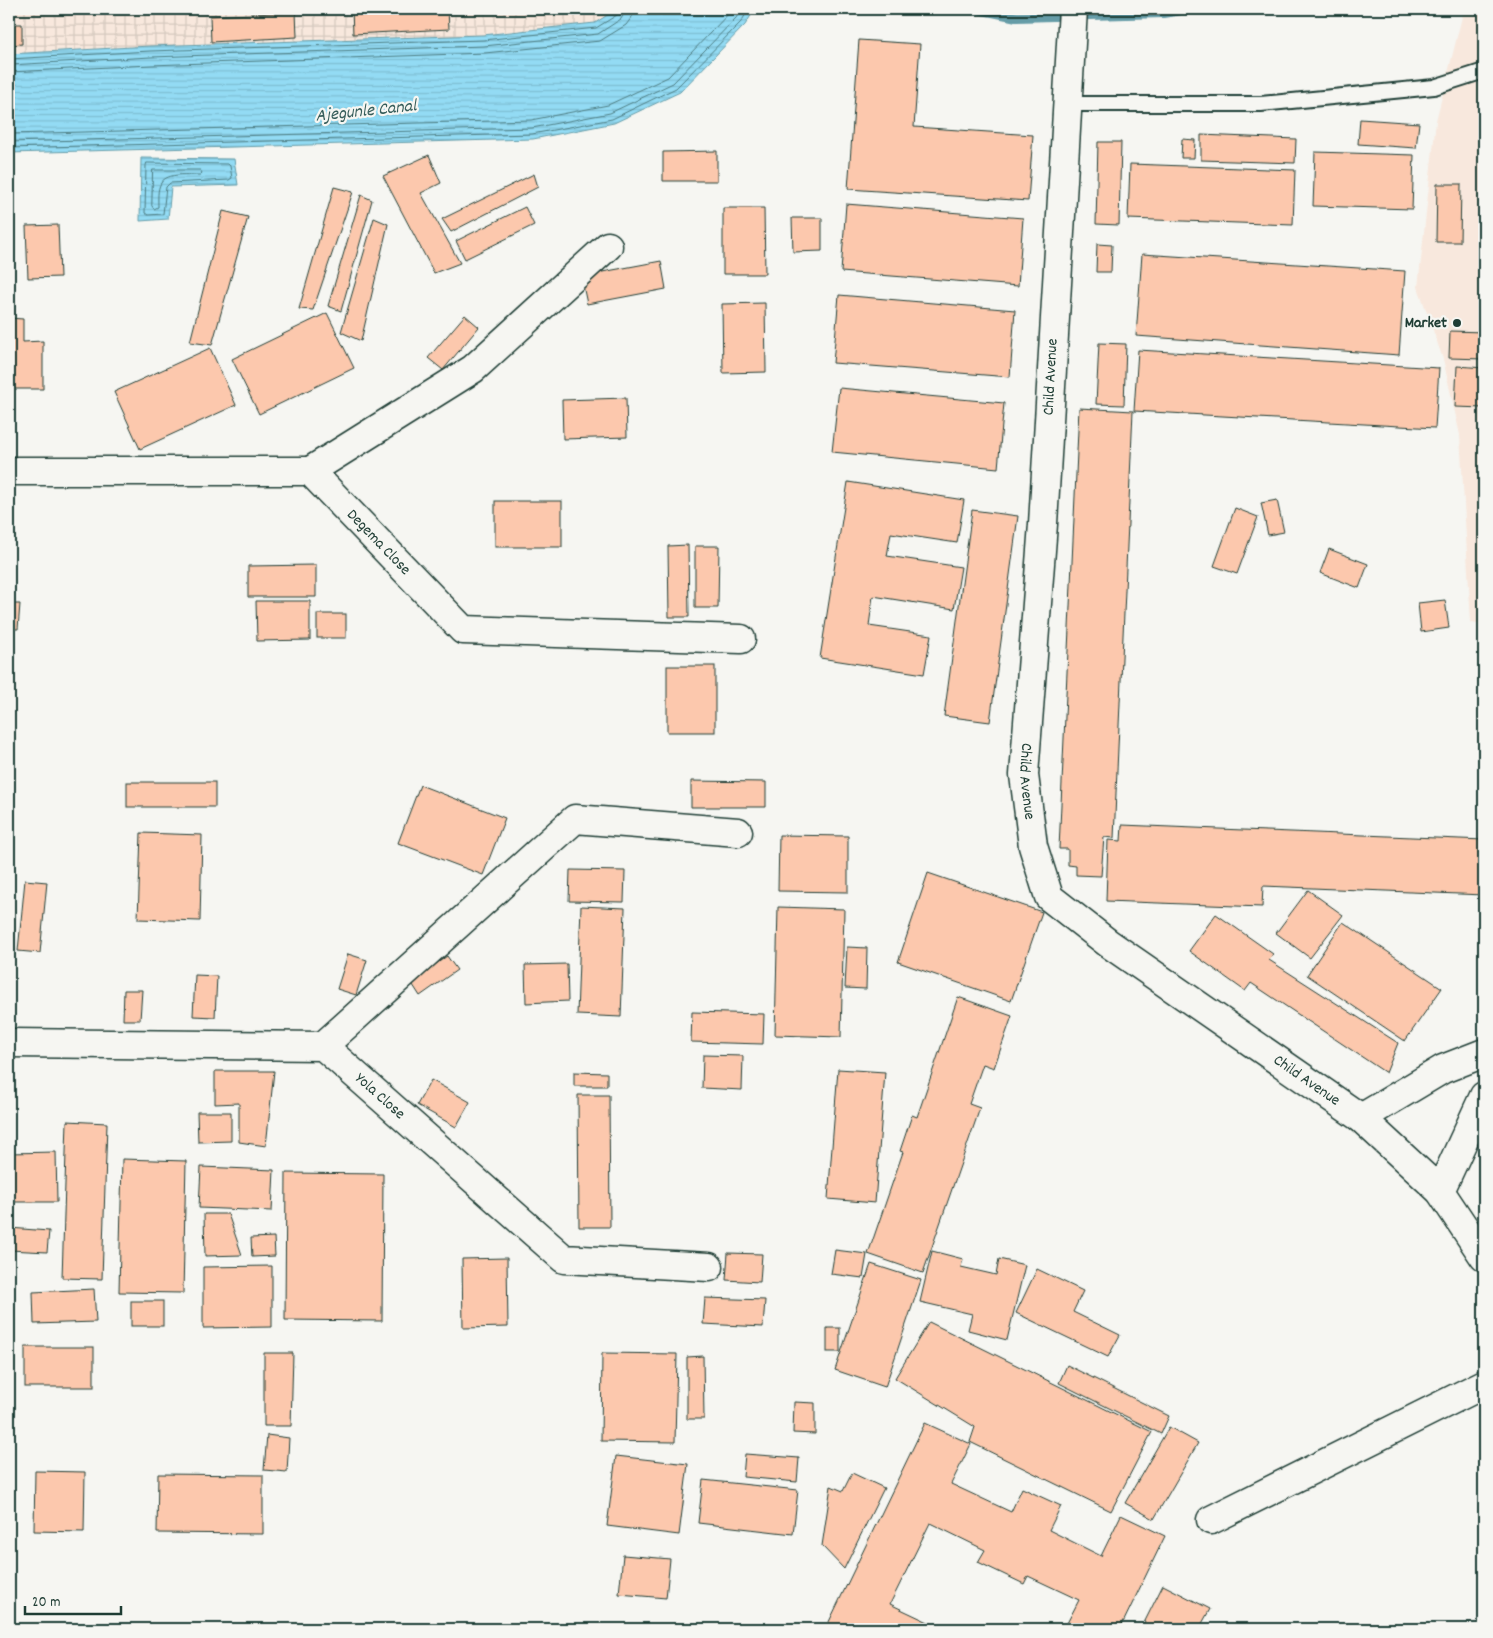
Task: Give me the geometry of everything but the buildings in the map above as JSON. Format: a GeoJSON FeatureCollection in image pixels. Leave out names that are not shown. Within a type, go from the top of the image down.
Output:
{"type":"FeatureCollection","features":[{"type":"Feature","properties":{"kind":"street","name":"Child Avenue"},"geometry":{"type":"LineString","coordinates":[[1073,9],[1043,524],[1024,775],[1033,846],[1049,897],[1108,943],[1362,1118],[1440,1192],[1484,1257]]}},
{"type":"Feature","properties":{"kind":"street"},"geometry":{"type":"LineString","coordinates":[[9,471],[310,471],[472,370],[608,246]]}},
{"type":"Feature","properties":{"kind":"street","name":"Degema Close"},"geometry":{"type":"LineString","coordinates":[[310,471],[463,630],[741,639]]}},
{"type":"Feature","properties":{"kind":"street"},"geometry":{"type":"LineString","coordinates":[[9,1043],[323,1046],[575,820],[738,832]]}},
{"type":"Feature","properties":{"kind":"street","name":"Yola Close"},"geometry":{"type":"LineString","coordinates":[[323,1046],[564,1259],[709,1267]]}},
{"type":"Feature","properties":{"kind":"street"},"geometry":{"type":"LineString","coordinates":[[1362,1118],[1443,1069],[1484,1053]]}},
{"type":"Feature","properties":{"kind":"street"},"geometry":{"type":"LineString","coordinates":[[1440,1192],[1484,1096]]}},
{"type":"Feature","properties":{"kind":"street"},"geometry":{"type":"LineString","coordinates":[[1212,1520],[1484,1384]]}},
{"type":"Feature","properties":{"kind":"lane"},"geometry":{"type":"LineString","coordinates":[[1067,99],[1261,104],[1434,87],[1484,71]]}},
{"type":"Feature","properties":{"kind":"shaded area"},"geometry":{"type":"Polygon","coordinates":[[[9,9],[617,9],[595,23],[483,35],[150,46],[9,54],[9,9]]]}},
{"type":"Feature","properties":{"kind":"shaded area","name":"Market"},"geometry":{"type":"Polygon","coordinates":[[[1464,9],[1484,9],[1484,624],[1471,622],[1460,435],[1443,359],[1418,287],[1436,121],[1464,9]]]}},
{"type":"Feature","properties":{"kind":"water","name":"Ajegunle Canal"},"geometry":{"type":"Polygon","coordinates":[[[617,9],[755,9],[745,25],[680,92],[614,123],[533,139],[9,153],[9,54],[150,46],[483,35],[595,23],[617,9]]]}},
{"type":"Feature","properties":{"kind":"water"},"geometry":{"type":"Polygon","coordinates":[[[141,158],[234,159],[238,185],[171,187],[168,219],[140,221],[141,158]]]}},
{"type":"Feature","properties":{"kind":"waterway"},"geometry":{"type":"LineString","coordinates":[[978,9],[1017,17],[1163,13],[1187,9]]}},
{"type":"Feature","properties":{"kind":"place","name":"Market"},"geometry":{"type":"Point","coordinates":[1457,323]}}]}
